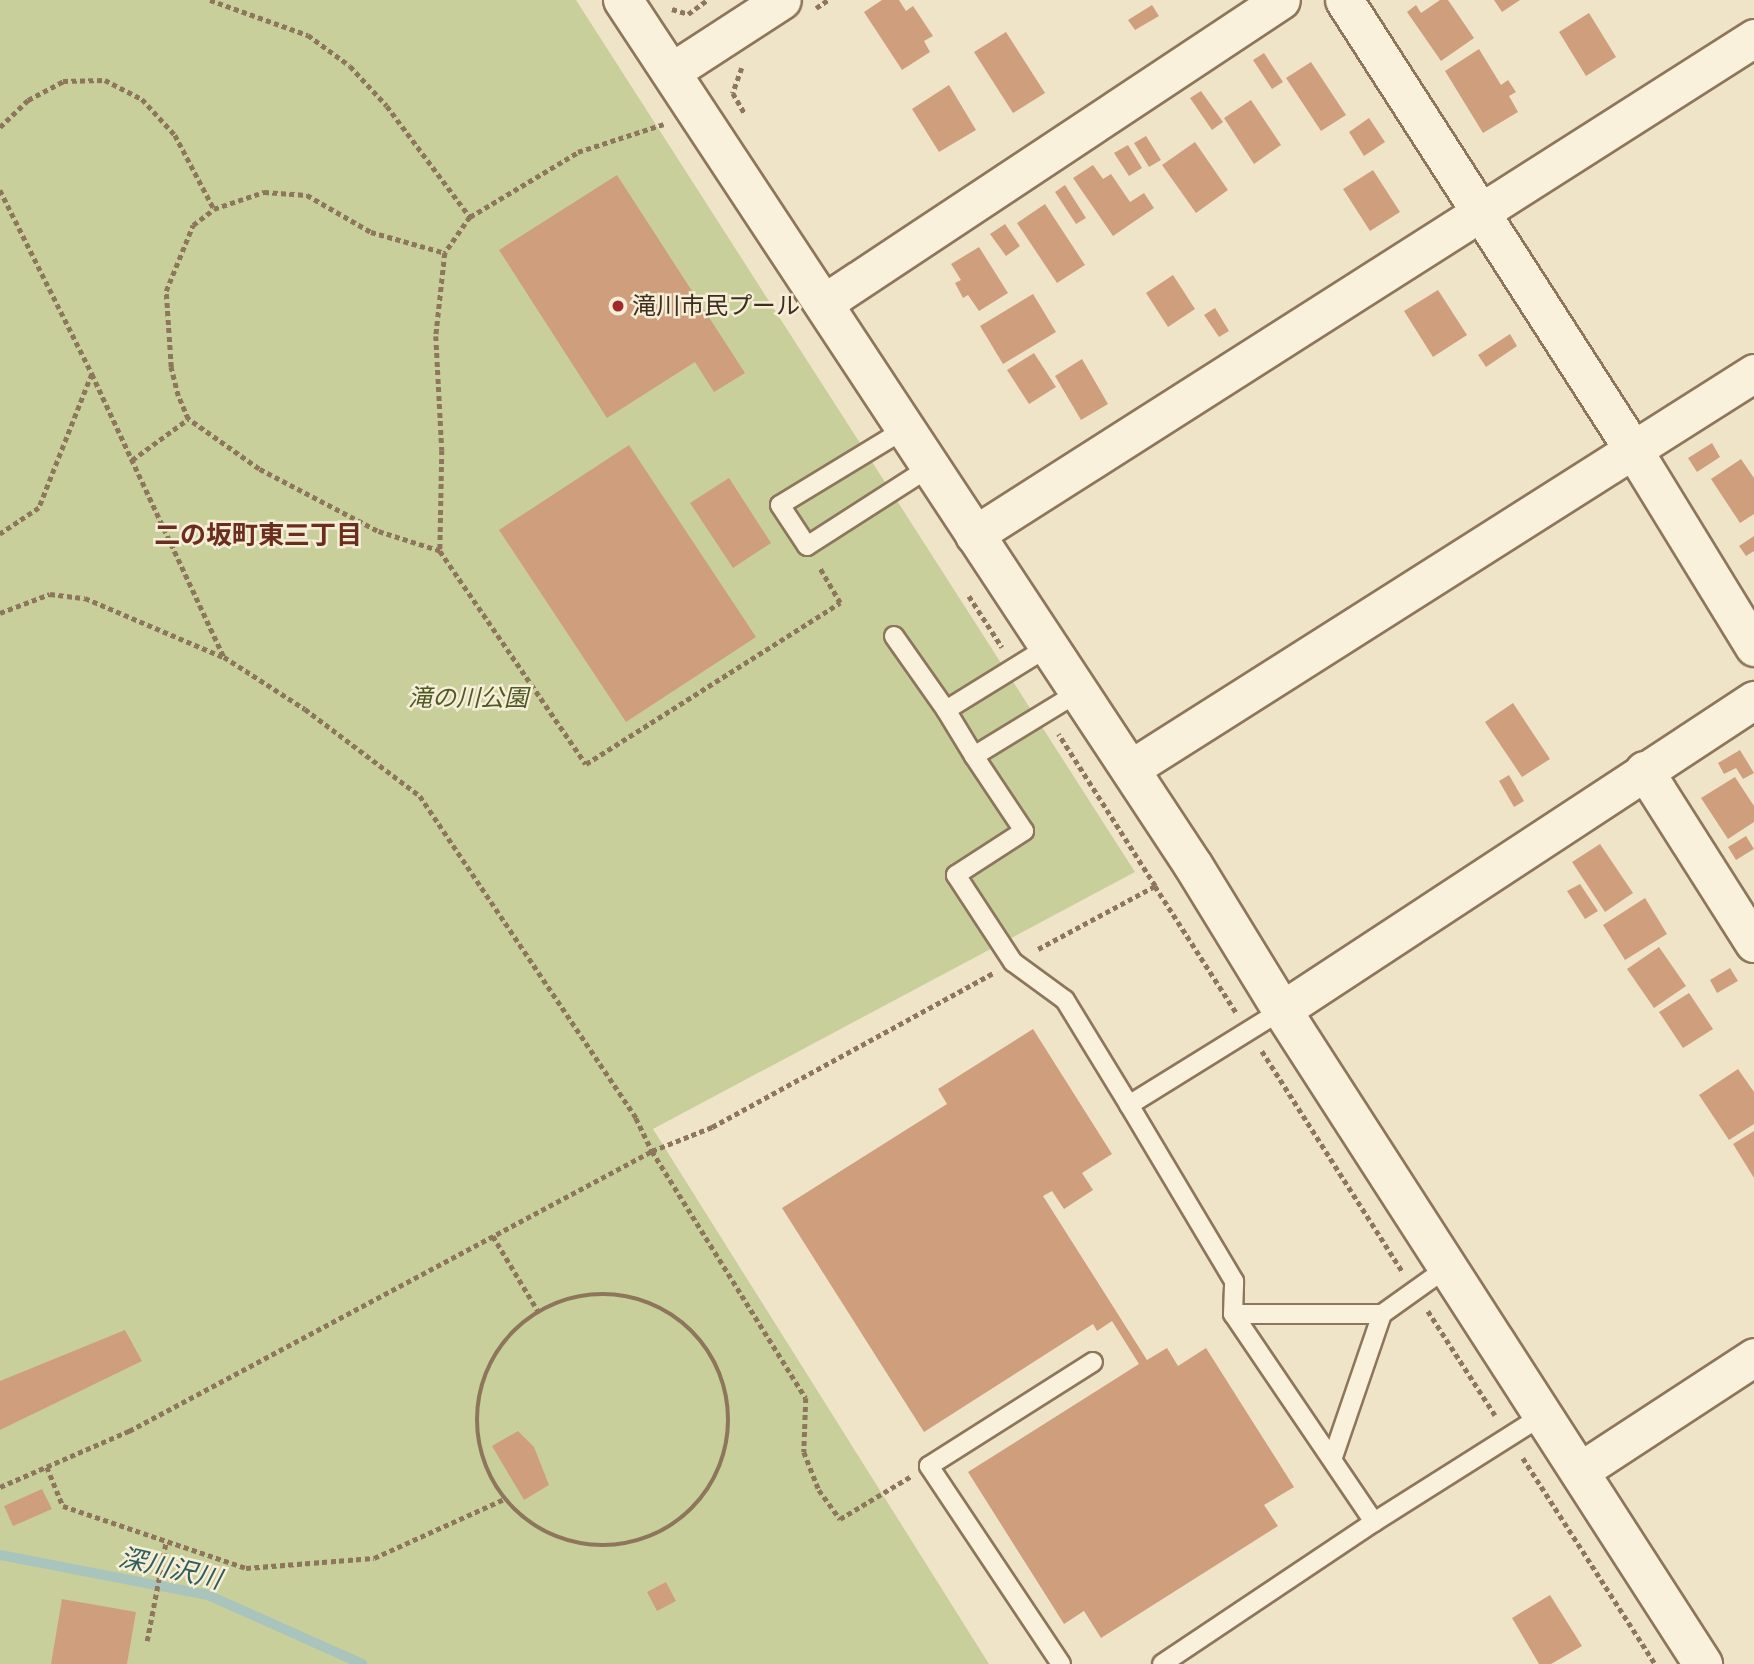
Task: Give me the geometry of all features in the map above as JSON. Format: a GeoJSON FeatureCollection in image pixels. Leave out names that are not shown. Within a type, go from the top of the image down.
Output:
{"type":"FeatureCollection","features":[{"type":"Feature","properties":{"kind":"street"},"geometry":{"type":"LineString","coordinates":[[623,0],[1130,769],[1703,1664]]}},
{"type":"Feature","properties":{"kind":"street"},"geometry":{"type":"LineString","coordinates":[[671,72],[782,0]]}},
{"type":"Feature","properties":{"kind":"street"},"geometry":{"type":"LineString","coordinates":[[824,303],[1281,0]]}},
{"type":"Feature","properties":{"kind":"street"},"geometry":{"type":"LineString","coordinates":[[1344,0],[1634,451],[1754,648]]}},
{"type":"Feature","properties":{"kind":"street"},"geometry":{"type":"LineString","coordinates":[[974,535],[1754,38]]}},
{"type":"Feature","properties":{"kind":"street"},"geometry":{"type":"LineString","coordinates":[[1130,769],[1754,373]]}},
{"type":"Feature","properties":{"kind":"street"},"geometry":{"type":"LineString","coordinates":[[1282,1010],[1754,700]]}},
{"type":"Feature","properties":{"kind":"street"},"geometry":{"type":"LineString","coordinates":[[1644,770],[1754,943]]}},
{"type":"Feature","properties":{"kind":"street"},"geometry":{"type":"LineString","coordinates":[[1580,1471],[1754,1357]]}},
{"type":"Feature","properties":{"kind":"lane"},"geometry":{"type":"LineString","coordinates":[[905,429],[779,506],[807,546],[930,467]]}},
{"type":"Feature","properties":{"kind":"lane"},"geometry":{"type":"LineString","coordinates":[[894,636],[946,710],[1024,831],[956,875],[1013,962],[1065,1000],[1234,1281],[1233,1314],[1333,1457],[1374,1522]]}},
{"type":"Feature","properties":{"kind":"lane"},"geometry":{"type":"LineString","coordinates":[[946,710],[1048,647]]}},
{"type":"Feature","properties":{"kind":"lane"},"geometry":{"type":"LineString","coordinates":[[974,756],[1079,692]]}},
{"type":"Feature","properties":{"kind":"lane"},"geometry":{"type":"LineString","coordinates":[[1129,1105],[1282,1010]]}},
{"type":"Feature","properties":{"kind":"lane"},"geometry":{"type":"LineString","coordinates":[[1233,1314],[1382,1314],[1448,1267]]}},
{"type":"Feature","properties":{"kind":"lane"},"geometry":{"type":"LineString","coordinates":[[1333,1457],[1382,1314]]}},
{"type":"Feature","properties":{"kind":"lane"},"geometry":{"type":"LineString","coordinates":[[1061,1664],[929,1466],[1093,1362]]}},
{"type":"Feature","properties":{"kind":"lane"},"geometry":{"type":"LineString","coordinates":[[1162,1664],[1374,1522],[1544,1415]]}},
{"type":"Feature","properties":{"kind":"path"},"geometry":{"type":"LineString","coordinates":[[210,0],[308,35],[350,66],[387,106],[470,216]]}},
{"type":"Feature","properties":{"kind":"path"},"geometry":{"type":"LineString","coordinates":[[661,5],[688,14],[708,0]]}},
{"type":"Feature","properties":{"kind":"path"},"geometry":{"type":"LineString","coordinates":[[734,32],[747,53],[733,93],[746,117]]}},
{"type":"Feature","properties":{"kind":"path"},"geometry":{"type":"LineString","coordinates":[[0,127],[28,100],[63,81],[105,80],[142,99],[175,135],[214,209]]}},
{"type":"Feature","properties":{"kind":"path"},"geometry":{"type":"LineString","coordinates":[[699,113],[578,152],[470,216],[445,253],[436,336],[442,450],[440,551],[586,764],[840,603],[807,546]]}},
{"type":"Feature","properties":{"kind":"path"},"geometry":{"type":"LineString","coordinates":[[0,190],[92,374],[224,657]]}},
{"type":"Feature","properties":{"kind":"path"},"geometry":{"type":"LineString","coordinates":[[440,551],[377,531],[259,469],[188,419],[178,396],[171,367],[166,291],[193,225],[214,209],[264,192],[307,195],[371,232],[445,253]]}},
{"type":"Feature","properties":{"kind":"path"},"geometry":{"type":"LineString","coordinates":[[0,534],[39,508],[92,374]]}},
{"type":"Feature","properties":{"kind":"path"},"geometry":{"type":"LineString","coordinates":[[132,460],[188,419]]}},
{"type":"Feature","properties":{"kind":"path"},"geometry":{"type":"LineString","coordinates":[[964,589],[1015,667]]}},
{"type":"Feature","properties":{"kind":"path"},"geometry":{"type":"LineString","coordinates":[[0,613],[50,594],[85,598],[224,657],[305,709],[420,796],[636,1118],[652,1150],[806,1398],[804,1452],[819,1490],[840,1519],[929,1466]]}},
{"type":"Feature","properties":{"kind":"path"},"geometry":{"type":"LineString","coordinates":[[0,1487],[130,1431],[652,1150],[712,1127],[1155,886],[1044,713]]}},
{"type":"Feature","properties":{"kind":"path"},"geometry":{"type":"LineString","coordinates":[[493,1236],[538,1311]]}},
{"type":"Feature","properties":{"kind":"path"},"geometry":{"type":"LineString","coordinates":[[617,1294],[657,1306],[691,1329],[716,1363],[729,1402],[728,1443],[714,1482],[688,1514],[654,1536],[614,1547],[573,1543],[535,1527],[504,1499],[483,1461],[476,1419],[484,1376],[505,1339],[538,1311],[576,1296],[617,1294]]}},
{"type":"Feature","properties":{"kind":"path"},"geometry":{"type":"LineString","coordinates":[[47,1467],[63,1506],[246,1568],[374,1558],[504,1499]]}},
{"type":"Feature","properties":{"kind":"path"},"geometry":{"type":"LineString","coordinates":[[147,1641],[166,1541]]}},
{"type":"Feature","properties":{"kind":"green space","name":"滝の川公園"},"geometry":{"type":"Polygon","coordinates":[[[0,0],[576,0],[1135,872],[653,1129],[989,1664],[0,1664],[0,0]]]}},
{"type":"Feature","properties":{"kind":"building"},"geometry":{"type":"Polygon","coordinates":[[[882,0],[899,0],[906,11],[913,6],[933,36],[924,41],[930,52],[902,70],[864,12],[882,0]]]}},
{"type":"Feature","properties":{"kind":"building"},"geometry":{"type":"Polygon","coordinates":[[[1440,0],[1448,0],[1474,38],[1441,61],[1407,12],[1416,5],[1421,13],[1440,0]]]}},
{"type":"Feature","properties":{"kind":"building"},"geometry":{"type":"Polygon","coordinates":[[[1494,0],[1520,0],[1502,12],[1494,0]]]}},
{"type":"Feature","properties":{"kind":"building"},"geometry":{"type":"Polygon","coordinates":[[[1152,5],[1159,16],[1135,30],[1128,20],[1152,5]]]}},
{"type":"Feature","properties":{"kind":"building"},"geometry":{"type":"Polygon","coordinates":[[[1589,13],[1616,57],[1586,76],[1559,32],[1589,13]]]}},
{"type":"Feature","properties":{"kind":"building"},"geometry":{"type":"Polygon","coordinates":[[[1006,32],[1045,93],[1013,113],[974,52],[1006,32]]]}},
{"type":"Feature","properties":{"kind":"building"},"geometry":{"type":"Polygon","coordinates":[[[1479,49],[1501,85],[1508,80],[1516,92],[1509,96],[1518,112],[1483,133],[1445,71],[1479,49]]]}},
{"type":"Feature","properties":{"kind":"building"},"geometry":{"type":"Polygon","coordinates":[[[1264,53],[1283,82],[1272,89],[1253,60],[1264,53]]]}},
{"type":"Feature","properties":{"kind":"building"},"geometry":{"type":"Polygon","coordinates":[[[1311,62],[1346,115],[1321,131],[1286,78],[1311,62]]]}},
{"type":"Feature","properties":{"kind":"building"},"geometry":{"type":"Polygon","coordinates":[[[949,85],[976,130],[939,152],[912,109],[949,85]]]}},
{"type":"Feature","properties":{"kind":"building"},"geometry":{"type":"Polygon","coordinates":[[[1201,91],[1223,122],[1212,130],[1190,98],[1201,91]]]}},
{"type":"Feature","properties":{"kind":"building"},"geometry":{"type":"Polygon","coordinates":[[[1251,100],[1281,145],[1254,164],[1224,118],[1251,100]]]}},
{"type":"Feature","properties":{"kind":"building"},"geometry":{"type":"Polygon","coordinates":[[[1369,118],[1385,142],[1364,156],[1349,132],[1369,118]]]}},
{"type":"Feature","properties":{"kind":"building"},"geometry":{"type":"Polygon","coordinates":[[[1146,136],[1161,160],[1149,167],[1134,143],[1146,136]]]}},
{"type":"Feature","properties":{"kind":"building"},"geometry":{"type":"Polygon","coordinates":[[[1195,142],[1228,190],[1196,213],[1162,165],[1195,142]]]}},
{"type":"Feature","properties":{"kind":"building"},"geometry":{"type":"Polygon","coordinates":[[[1128,145],[1142,168],[1129,176],[1114,153],[1128,145]]]}},
{"type":"Feature","properties":{"kind":"building"},"geometry":{"type":"Polygon","coordinates":[[[1093,165],[1103,179],[1111,174],[1130,202],[1144,193],[1154,208],[1113,236],[1073,178],[1093,165]]]}},
{"type":"Feature","properties":{"kind":"building"},"geometry":{"type":"Polygon","coordinates":[[[1373,170],[1400,212],[1370,231],[1343,189],[1373,170]]]}},
{"type":"Feature","properties":{"kind":"building","name":"滝川市民プール"},"geometry":{"type":"Polygon","coordinates":[[[617,175],[745,373],[714,392],[695,362],[607,418],[499,250],[617,175]]]}},
{"type":"Feature","properties":{"kind":"building"},"geometry":{"type":"Polygon","coordinates":[[[1065,185],[1086,218],[1076,224],[1055,192],[1065,185]]]}},
{"type":"Feature","properties":{"kind":"building"},"geometry":{"type":"Polygon","coordinates":[[[1045,204],[1085,265],[1057,283],[1017,223],[1045,204]]]}},
{"type":"Feature","properties":{"kind":"building"},"geometry":{"type":"Polygon","coordinates":[[[1005,224],[1020,246],[1006,256],[990,234],[1005,224]]]}},
{"type":"Feature","properties":{"kind":"building"},"geometry":{"type":"Polygon","coordinates":[[[979,247],[1008,293],[979,311],[968,295],[963,298],[955,283],[961,280],[951,264],[979,247]]]}},
{"type":"Feature","properties":{"kind":"building"},"geometry":{"type":"Polygon","coordinates":[[[1173,275],[1195,309],[1168,327],[1146,293],[1173,275]]]}},
{"type":"Feature","properties":{"kind":"building"},"geometry":{"type":"Polygon","coordinates":[[[1438,290],[1467,335],[1433,357],[1404,311],[1438,290]]]}},
{"type":"Feature","properties":{"kind":"building"},"geometry":{"type":"Polygon","coordinates":[[[1033,294],[1056,332],[1003,364],[980,326],[1033,294]]]}},
{"type":"Feature","properties":{"kind":"building"},"geometry":{"type":"Polygon","coordinates":[[[1215,308],[1229,331],[1219,337],[1204,315],[1215,308]]]}},
{"type":"Feature","properties":{"kind":"building"},"geometry":{"type":"Polygon","coordinates":[[[1510,334],[1517,346],[1486,367],[1478,355],[1510,334]]]}},
{"type":"Feature","properties":{"kind":"building"},"geometry":{"type":"Polygon","coordinates":[[[1034,353],[1056,387],[1029,404],[1007,370],[1034,353]]]}},
{"type":"Feature","properties":{"kind":"building"},"geometry":{"type":"Polygon","coordinates":[[[1082,359],[1108,404],[1081,420],[1055,376],[1082,359]]]}},
{"type":"Feature","properties":{"kind":"building"},"geometry":{"type":"Polygon","coordinates":[[[1712,443],[1720,457],[1697,472],[1688,458],[1712,443]]]}},
{"type":"Feature","properties":{"kind":"building"},"geometry":{"type":"Polygon","coordinates":[[[629,445],[756,637],[626,722],[499,530],[629,445]]]}},
{"type":"Feature","properties":{"kind":"building"},"geometry":{"type":"Polygon","coordinates":[[[1741,459],[1754,478],[1754,514],[1740,523],[1711,479],[1741,459]]]}},
{"type":"Feature","properties":{"kind":"building"},"geometry":{"type":"Polygon","coordinates":[[[729,478],[771,543],[733,568],[690,503],[729,478]]]}},
{"type":"Feature","properties":{"kind":"building"},"geometry":{"type":"Polygon","coordinates":[[[1754,536],[1754,551],[1746,556],[1739,546],[1754,536]]]}},
{"type":"Feature","properties":{"kind":"building"},"geometry":{"type":"Polygon","coordinates":[[[1513,703],[1550,759],[1522,777],[1485,722],[1513,703]]]}},
{"type":"Feature","properties":{"kind":"building"},"geometry":{"type":"Polygon","coordinates":[[[1740,750],[1754,773],[1743,779],[1736,768],[1724,774],[1718,763],[1740,750]]]}},
{"type":"Feature","properties":{"kind":"building"},"geometry":{"type":"Polygon","coordinates":[[[1509,775],[1524,801],[1514,807],[1499,781],[1509,775]]]}},
{"type":"Feature","properties":{"kind":"building"},"geometry":{"type":"Polygon","coordinates":[[[1735,777],[1754,806],[1754,822],[1728,839],[1701,798],[1735,777]]]}},
{"type":"Feature","properties":{"kind":"building"},"geometry":{"type":"Polygon","coordinates":[[[1746,836],[1754,849],[1736,860],[1728,847],[1746,836]]]}},
{"type":"Feature","properties":{"kind":"building"},"geometry":{"type":"Polygon","coordinates":[[[1600,844],[1633,893],[1605,912],[1572,862],[1600,844]]]}},
{"type":"Feature","properties":{"kind":"building"},"geometry":{"type":"Polygon","coordinates":[[[1580,884],[1598,911],[1585,919],[1567,891],[1580,884]]]}},
{"type":"Feature","properties":{"kind":"building"},"geometry":{"type":"Polygon","coordinates":[[[1645,898],[1667,934],[1625,960],[1603,925],[1645,898]]]}},
{"type":"Feature","properties":{"kind":"building"},"geometry":{"type":"Polygon","coordinates":[[[1659,947],[1686,986],[1654,1008],[1627,969],[1659,947]]]}},
{"type":"Feature","properties":{"kind":"building"},"geometry":{"type":"Polygon","coordinates":[[[1730,968],[1738,981],[1717,993],[1710,980],[1730,968]]]}},
{"type":"Feature","properties":{"kind":"building"},"geometry":{"type":"Polygon","coordinates":[[[1689,993],[1713,1029],[1683,1048],[1659,1012],[1689,993]]]}},
{"type":"Feature","properties":{"kind":"building"},"geometry":{"type":"Polygon","coordinates":[[[1033,1029],[1112,1154],[1082,1173],[1093,1190],[1064,1209],[1052,1191],[1043,1196],[1147,1360],[1167,1348],[1178,1366],[1206,1348],[1294,1487],[1264,1505],[1278,1526],[1101,1638],[1084,1611],[1064,1624],[968,1472],[1139,1364],[1112,1321],[1097,1331],[1093,1324],[924,1432],[782,1208],[947,1104],[938,1089],[1033,1029]]]}},
{"type":"Feature","properties":{"kind":"building"},"geometry":{"type":"Polygon","coordinates":[[[1738,1069],[1754,1092],[1754,1124],[1729,1140],[1699,1095],[1738,1069]]]}},
{"type":"Feature","properties":{"kind":"building"},"geometry":{"type":"Polygon","coordinates":[[[1754,1131],[1754,1178],[1733,1144],[1754,1131]]]}},
{"type":"Feature","properties":{"kind":"building"},"geometry":{"type":"Polygon","coordinates":[[[125,1330],[142,1361],[0,1430],[0,1381],[125,1330]]]}},
{"type":"Feature","properties":{"kind":"building"},"geometry":{"type":"Polygon","coordinates":[[[518,1431],[534,1447],[549,1485],[524,1500],[492,1446],[518,1431]]]}},
{"type":"Feature","properties":{"kind":"building"},"geometry":{"type":"Polygon","coordinates":[[[42,1489],[52,1509],[13,1526],[4,1506],[42,1489]]]}},
{"type":"Feature","properties":{"kind":"building"},"geometry":{"type":"Polygon","coordinates":[[[666,1582],[676,1601],[657,1611],[647,1592],[666,1582]]]}},
{"type":"Feature","properties":{"kind":"building"},"geometry":{"type":"Polygon","coordinates":[[[1550,1595],[1582,1646],[1551,1664],[1539,1664],[1512,1618],[1550,1595]]]}},
{"type":"Feature","properties":{"kind":"building"},"geometry":{"type":"Polygon","coordinates":[[[62,1599],[136,1612],[127,1664],[51,1664],[62,1599]]]}},
{"type":"Feature","properties":{"kind":"waterway","name":"深川沢川"},"geometry":{"type":"LineString","coordinates":[[0,1555],[208,1595],[362,1664]]}},
{"type":"Feature","properties":{"kind":"place","name":"滝川市民プール"},"geometry":{"type":"Point","coordinates":[618,306]}},
{"type":"Feature","properties":{"kind":"district","name":"二の坂町東三丁目"},"geometry":{"type":"Point","coordinates":[258,536]}}]}
